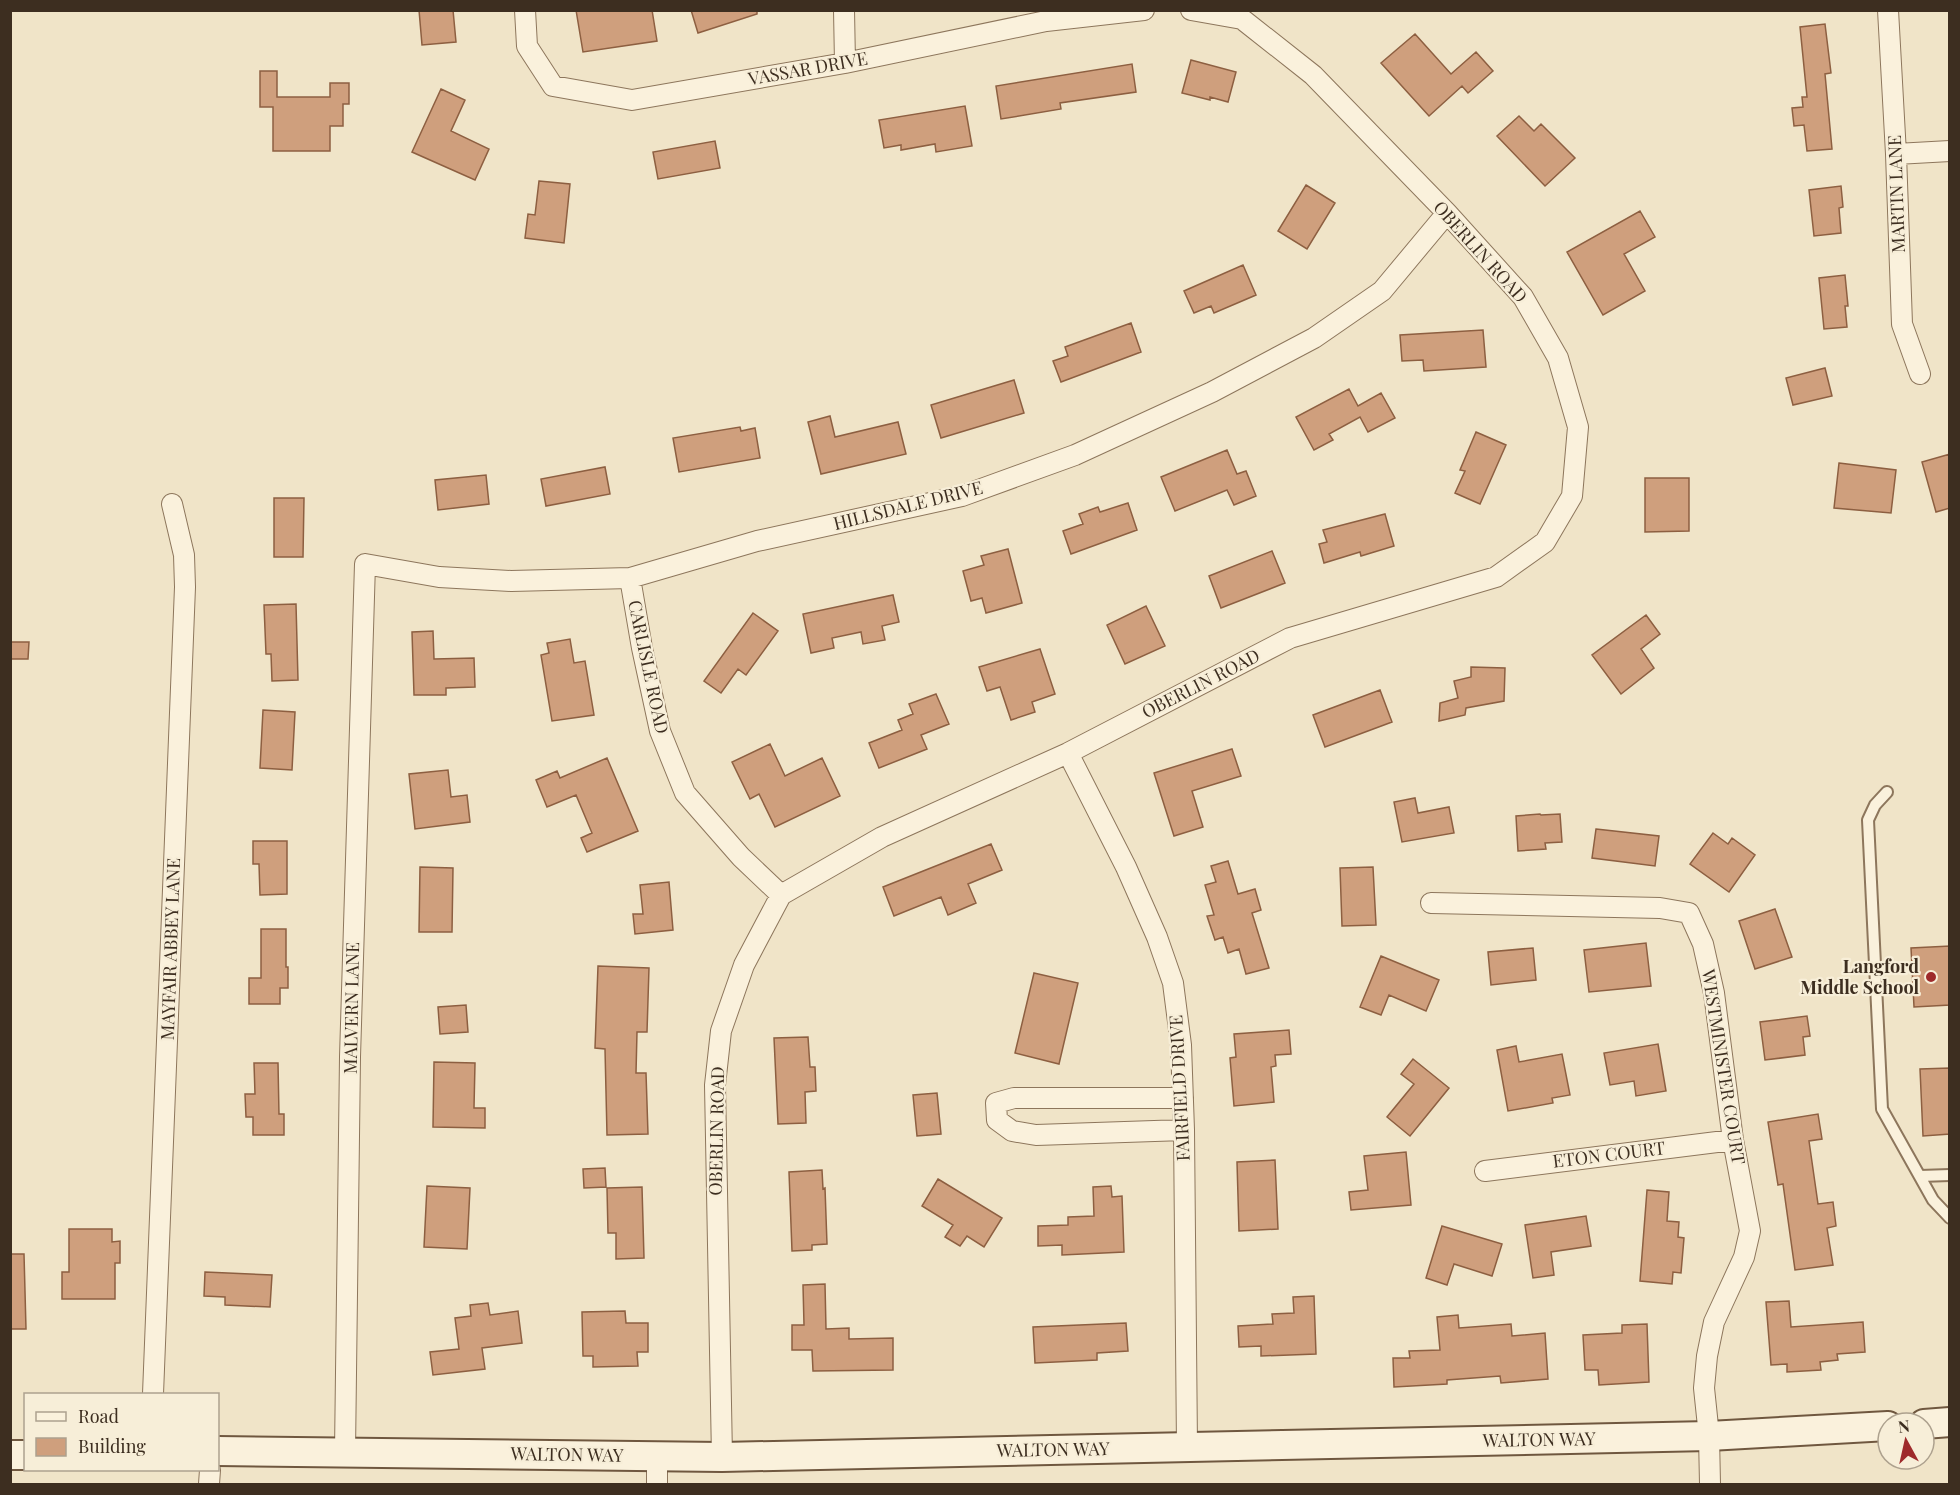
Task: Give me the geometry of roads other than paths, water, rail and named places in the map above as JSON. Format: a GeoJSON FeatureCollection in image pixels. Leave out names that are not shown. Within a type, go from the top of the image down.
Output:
{"type":"FeatureCollection","features":[{"type":"Feature","properties":{"kind":"main road","name":"WALTON WAY"},"geometry":{"type":"LineString","coordinates":[[219,1451],[722,1457],[1709,1436],[1876,1427]]}},
{"type":"Feature","properties":{"kind":"street","name":"VASSAR DRIVE"},"geometry":{"type":"LineString","coordinates":[[525,10],[527,46],[553,86],[632,99],[845,63],[1046,21],[1144,10]]}},
{"type":"Feature","properties":{"kind":"street"},"geometry":{"type":"LineString","coordinates":[[844,10],[845,63]]}},
{"type":"Feature","properties":{"kind":"street"},"geometry":{"type":"LineString","coordinates":[[1191,10],[1239,15]]}},
{"type":"Feature","properties":{"kind":"street","name":"MARTIN LANE"},"geometry":{"type":"LineString","coordinates":[[1888,10],[1902,324],[1920,374]]}},
{"type":"Feature","properties":{"kind":"street","name":"OBERLIN ROAD"},"geometry":{"type":"LineString","coordinates":[[722,1457],[715,1085],[721,1031],[744,965],[781,895],[882,837],[1068,753],[1290,638],[1496,577],[1545,542],[1572,496],[1578,427],[1558,358],[1523,297],[1447,213],[1313,75],[1239,15]]}},
{"type":"Feature","properties":{"kind":"street"},"geometry":{"type":"LineString","coordinates":[[1896,154],[1950,151]]}},
{"type":"Feature","properties":{"kind":"street","name":"HILLSDALE DRIVE"},"geometry":{"type":"LineString","coordinates":[[365,564],[449,578],[511,581],[630,578],[757,541],[962,496],[1075,455],[1212,392],[1314,338],[1383,291],[1447,213]]}},
{"type":"Feature","properties":{"kind":"street","name":"MAYFAIR ABBEY LANE"},"geometry":{"type":"LineString","coordinates":[[153,1393],[185,587],[184,555],[172,504]]}},
{"type":"Feature","properties":{"kind":"street","name":"MALVERN LANE"},"geometry":{"type":"LineString","coordinates":[[345,1452],[350,1057],[365,564]]}},
{"type":"Feature","properties":{"kind":"street","name":"CARLISLE ROAD"},"geometry":{"type":"LineString","coordinates":[[630,578],[660,731],[685,792],[741,856],[781,895]]}},
{"type":"Feature","properties":{"kind":"street","name":"FAIRFIELD DRIVE"},"geometry":{"type":"LineString","coordinates":[[1068,753],[1131,877],[1157,937],[1173,984],[1181,1045],[1184,1130],[1187,1447]]}},
{"type":"Feature","properties":{"kind":"street","name":"WESTMINISTER COURT"},"geometry":{"type":"LineString","coordinates":[[1431,903],[1660,908],[1689,913],[1702,944],[1714,993],[1732,1140],[1750,1231],[1744,1257],[1714,1322],[1707,1356],[1704,1388],[1709,1436],[1710,1485]]}},
{"type":"Feature","properties":{"kind":"street"},"geometry":{"type":"LineString","coordinates":[[1183,1098],[1014,1098],[996,1103],[997,1119],[1012,1131],[1036,1135],[1184,1130]]}},
{"type":"Feature","properties":{"kind":"street","name":"ETON COURT"},"geometry":{"type":"LineString","coordinates":[[1485,1171],[1732,1140]]}},
{"type":"Feature","properties":{"kind":"street"},"geometry":{"type":"LineString","coordinates":[[657,1456],[657,1485]]}},
{"type":"Feature","properties":{"kind":"lane"},"geometry":{"type":"LineString","coordinates":[[1887,792],[1875,805],[1868,820],[1882,1109],[1933,1200],[1950,1218]]}},
{"type":"Feature","properties":{"kind":"lane"},"geometry":{"type":"LineString","coordinates":[[1920,1176],[1950,1175]]}},
{"type":"Feature","properties":{"kind":"place","name":"Langford Middle School"},"geometry":{"type":"Point","coordinates":[1931,977]}}]}
